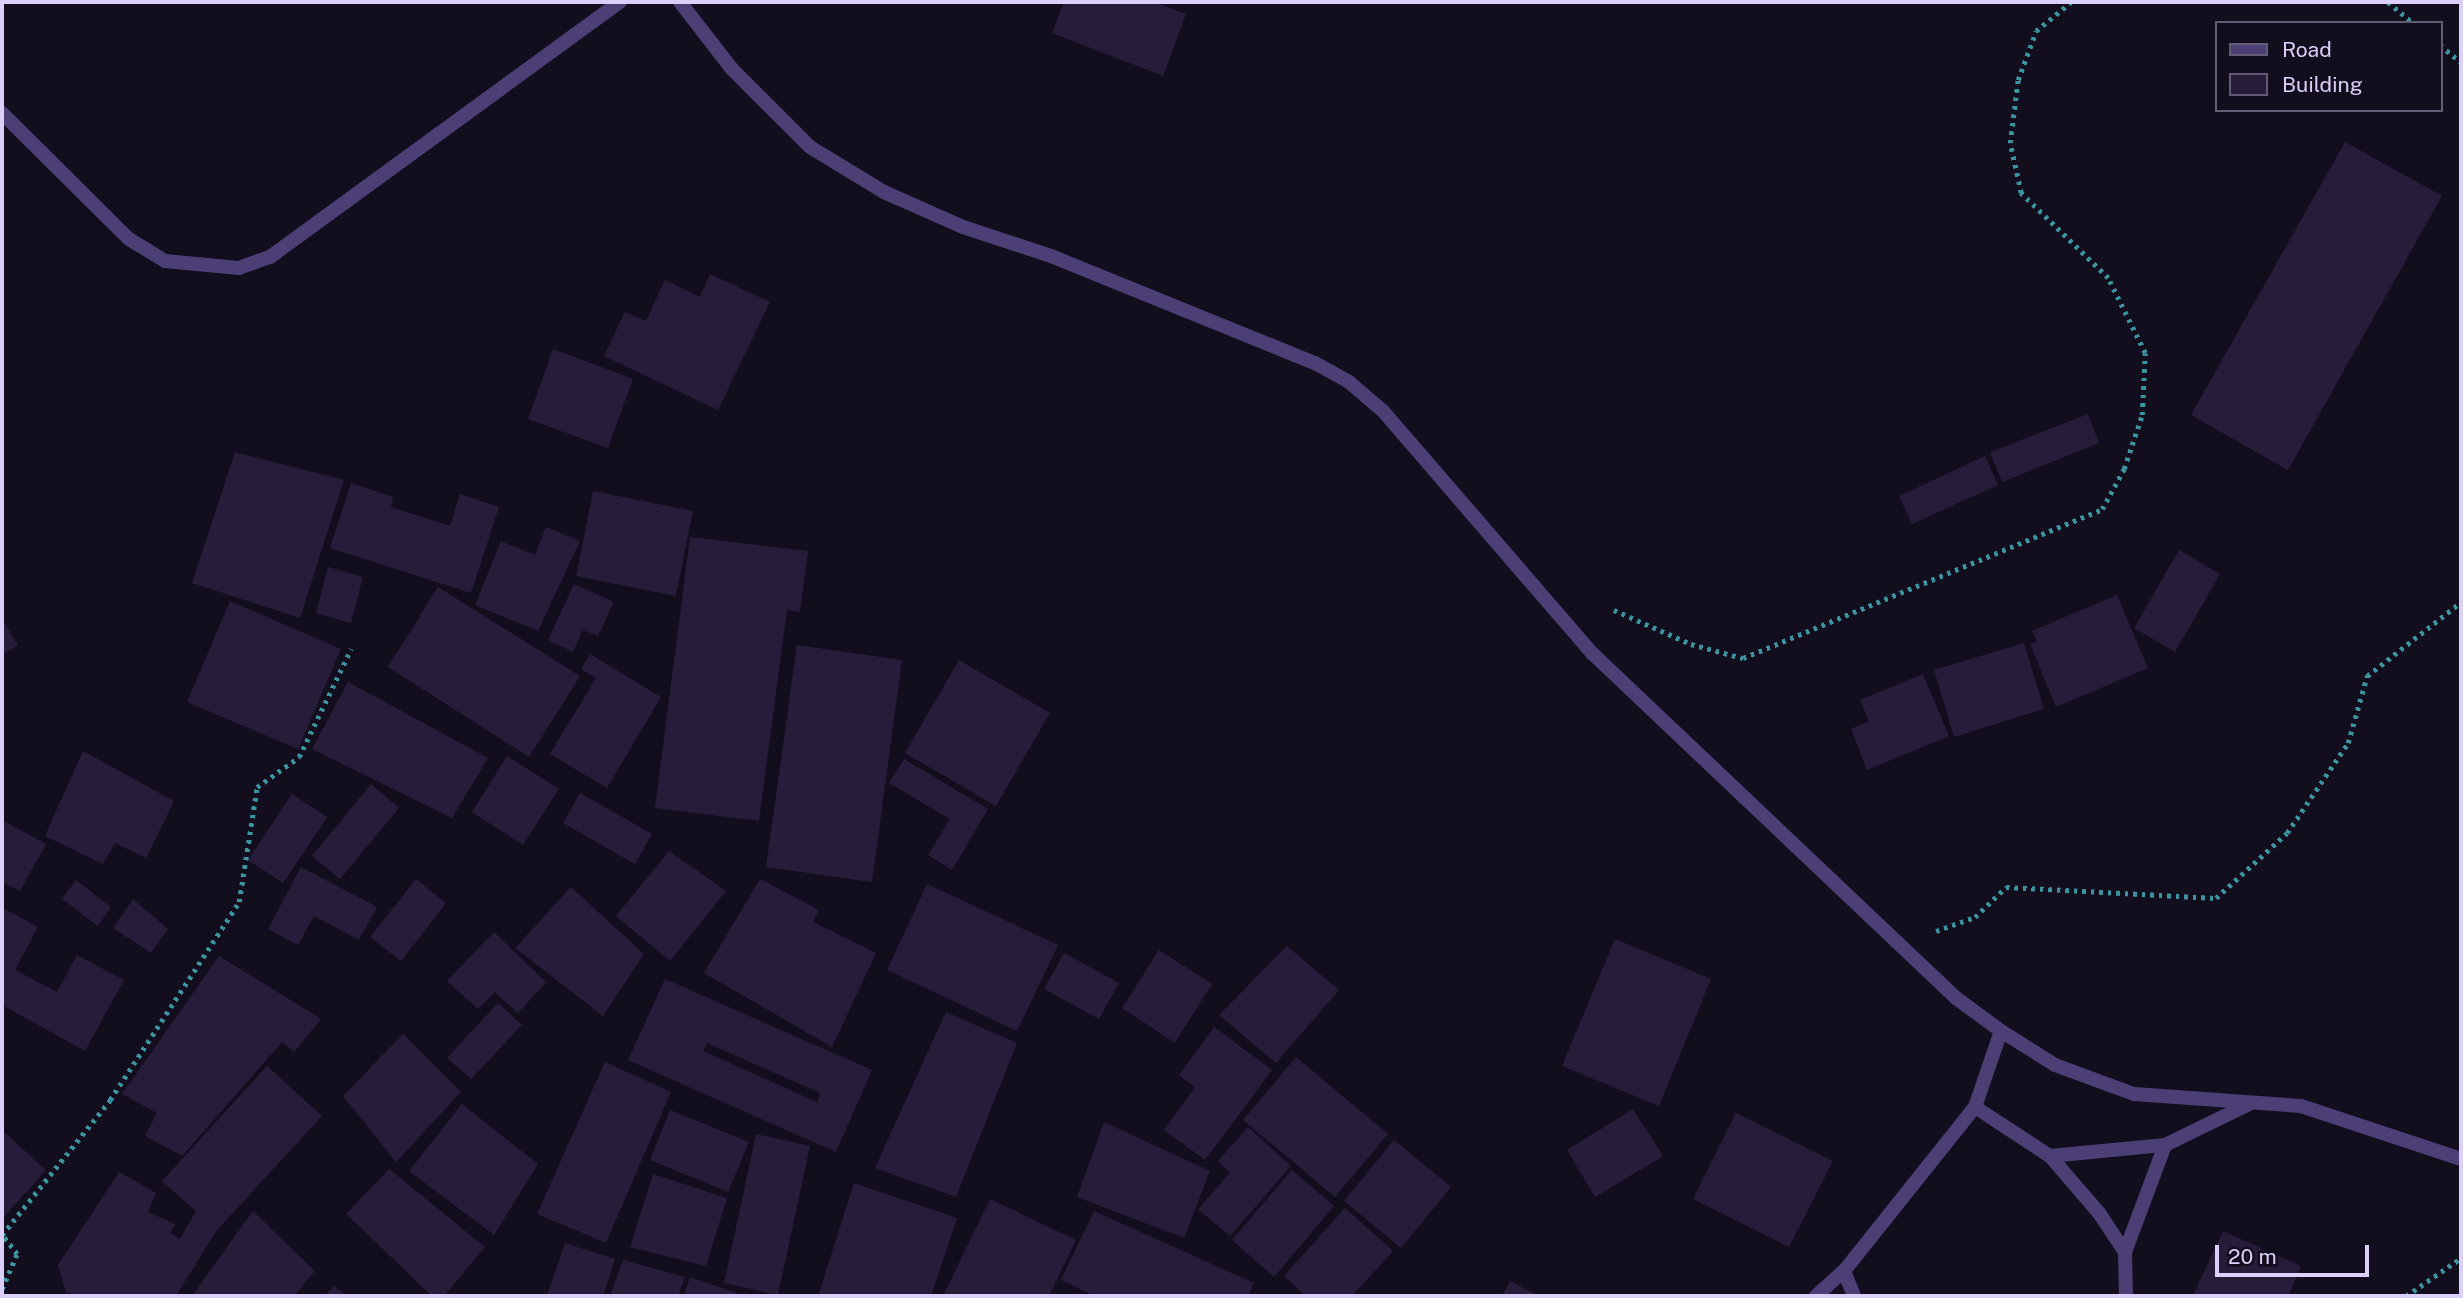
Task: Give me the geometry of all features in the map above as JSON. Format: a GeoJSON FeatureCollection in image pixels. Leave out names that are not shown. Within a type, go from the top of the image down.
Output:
{"type":"FeatureCollection","features":[{"type":"Feature","properties":{"kind":"street"},"geometry":{"type":"LineString","coordinates":[[2,113],[129,239],[166,261],[239,268],[270,257],[620,2]]}},
{"type":"Feature","properties":{"kind":"street"},"geometry":{"type":"LineString","coordinates":[[680,2],[732,69],[810,147],[884,192],[962,228],[1051,256],[1315,363],[1349,382],[1383,411],[1593,654],[1956,998],[2001,1031],[2094,1083],[2134,1094],[2252,1103],[2341,1115],[2461,1159]]}},
{"type":"Feature","properties":{"kind":"street"},"geometry":{"type":"LineString","coordinates":[[1816,1296],[1844,1271],[1975,1107],[2001,1031]]}},
{"type":"Feature","properties":{"kind":"street"},"geometry":{"type":"LineString","coordinates":[[2050,1156],[2165,1144],[2252,1103]]}},
{"type":"Feature","properties":{"kind":"street"},"geometry":{"type":"LineString","coordinates":[[1975,1107],[2050,1156],[2125,1252]]}},
{"type":"Feature","properties":{"kind":"street"},"geometry":{"type":"LineString","coordinates":[[2126,1296],[2125,1252],[2165,1144]]}},
{"type":"Feature","properties":{"kind":"street"},"geometry":{"type":"LineString","coordinates":[[1844,1271],[1854,1296]]}},
{"type":"Feature","properties":{"kind":"path"},"geometry":{"type":"LineString","coordinates":[[1614,610],[1691,644],[1743,658],[2102,509],[2124,470],[2142,415],[2145,353],[2108,278],[2021,193],[2010,143],[2018,80],[2036,31],[2071,2]]}},
{"type":"Feature","properties":{"kind":"path"},"geometry":{"type":"LineString","coordinates":[[2388,2],[2411,21]]}},
{"type":"Feature","properties":{"kind":"path"},"geometry":{"type":"LineString","coordinates":[[2442,47],[2461,62]]}},
{"type":"Feature","properties":{"kind":"path"},"geometry":{"type":"LineString","coordinates":[[1902,944],[1975,917],[2006,887],[2216,898],[2287,833],[2348,743],[2367,676],[2461,602]]}},
{"type":"Feature","properties":{"kind":"path"},"geometry":{"type":"LineString","coordinates":[[2,1289],[17,1254],[2,1235],[110,1100],[239,902],[257,787],[299,757],[351,649]]}},
{"type":"Feature","properties":{"kind":"path"},"geometry":{"type":"LineString","coordinates":[[2406,1296],[2461,1258]]}},
{"type":"Feature","properties":{"kind":"building"},"geometry":{"type":"Polygon","coordinates":[[[1064,2],[1154,2],[1186,14],[1163,76],[1052,33],[1064,2]]]}},
{"type":"Feature","properties":{"kind":"building"},"geometry":{"type":"Polygon","coordinates":[[[2345,142],[2442,196],[2288,470],[2191,415],[2345,142]]]}},
{"type":"Feature","properties":{"kind":"building"},"geometry":{"type":"Polygon","coordinates":[[[710,274],[770,302],[718,410],[604,356],[625,312],[646,321],[665,280],[700,297],[710,274]]]}},
{"type":"Feature","properties":{"kind":"building"},"geometry":{"type":"Polygon","coordinates":[[[553,349],[633,379],[608,448],[528,419],[553,349]]]}},
{"type":"Feature","properties":{"kind":"building"},"geometry":{"type":"Polygon","coordinates":[[[2088,414],[2099,443],[2002,482],[1990,452],[2088,414]]]}},
{"type":"Feature","properties":{"kind":"building"},"geometry":{"type":"Polygon","coordinates":[[[235,452],[344,480],[300,618],[192,583],[235,452]]]}},
{"type":"Feature","properties":{"kind":"building"},"geometry":{"type":"Polygon","coordinates":[[[1985,456],[1998,485],[1912,524],[1899,496],[1985,456]]]}},
{"type":"Feature","properties":{"kind":"building"},"geometry":{"type":"Polygon","coordinates":[[[351,483],[393,497],[391,507],[450,526],[460,494],[499,507],[471,593],[330,548],[351,483]]]}},
{"type":"Feature","properties":{"kind":"building"},"geometry":{"type":"Polygon","coordinates":[[[593,491],[693,511],[676,596],[576,576],[593,491]]]}},
{"type":"Feature","properties":{"kind":"building"},"geometry":{"type":"Polygon","coordinates":[[[546,527],[580,541],[538,631],[475,605],[501,541],[535,555],[546,527]]]}},
{"type":"Feature","properties":{"kind":"building"},"geometry":{"type":"Polygon","coordinates":[[[690,537],[808,551],[800,612],[787,610],[759,821],[655,808],[690,537]]]}},
{"type":"Feature","properties":{"kind":"building"},"geometry":{"type":"Polygon","coordinates":[[[2179,550],[2220,574],[2175,652],[2134,628],[2179,550]]]}},
{"type":"Feature","properties":{"kind":"building"},"geometry":{"type":"Polygon","coordinates":[[[328,567],[363,577],[351,623],[316,613],[328,567]]]}},
{"type":"Feature","properties":{"kind":"building"},"geometry":{"type":"Polygon","coordinates":[[[574,584],[614,602],[598,636],[583,630],[573,652],[548,640],[574,584]]]}},
{"type":"Feature","properties":{"kind":"building"},"geometry":{"type":"Polygon","coordinates":[[[438,587],[580,676],[529,757],[388,667],[438,587]]]}},
{"type":"Feature","properties":{"kind":"building"},"geometry":{"type":"Polygon","coordinates":[[[2117,595],[2148,668],[2056,707],[2030,644],[2037,641],[2032,631],[2117,595]]]}},
{"type":"Feature","properties":{"kind":"building"},"geometry":{"type":"Polygon","coordinates":[[[230,601],[341,649],[298,749],[187,702],[230,601]]]}},
{"type":"Feature","properties":{"kind":"building"},"geometry":{"type":"Polygon","coordinates":[[[2,619],[18,645],[2,655],[2,619]]]}},
{"type":"Feature","properties":{"kind":"building"},"geometry":{"type":"Polygon","coordinates":[[[2024,643],[2044,709],[1954,737],[1934,670],[2024,643]]]}},
{"type":"Feature","properties":{"kind":"building"},"geometry":{"type":"Polygon","coordinates":[[[797,645],[902,660],[872,882],[766,867],[797,645]]]}},
{"type":"Feature","properties":{"kind":"building"},"geometry":{"type":"Polygon","coordinates":[[[590,654],[661,697],[607,788],[550,754],[596,678],[581,669],[590,654]]]}},
{"type":"Feature","properties":{"kind":"building"},"geometry":{"type":"Polygon","coordinates":[[[959,660],[1050,713],[996,806],[905,753],[959,660]]]}},
{"type":"Feature","properties":{"kind":"building"},"geometry":{"type":"Polygon","coordinates":[[[1923,674],[1949,736],[1867,770],[1851,729],[1869,721],[1860,700],[1923,674]]]}},
{"type":"Feature","properties":{"kind":"building"},"geometry":{"type":"Polygon","coordinates":[[[348,682],[488,758],[452,818],[312,749],[348,682]]]}},
{"type":"Feature","properties":{"kind":"building"},"geometry":{"type":"Polygon","coordinates":[[[83,751],[174,801],[146,858],[115,843],[103,864],[45,836],[83,751]]]}},
{"type":"Feature","properties":{"kind":"building"},"geometry":{"type":"Polygon","coordinates":[[[507,756],[559,789],[523,845],[472,812],[507,756]]]}},
{"type":"Feature","properties":{"kind":"building"},"geometry":{"type":"Polygon","coordinates":[[[904,759],[988,809],[952,870],[928,855],[950,819],[889,783],[904,759]]]}},
{"type":"Feature","properties":{"kind":"building"},"geometry":{"type":"Polygon","coordinates":[[[371,784],[399,808],[340,879],[312,856],[371,784]]]}},
{"type":"Feature","properties":{"kind":"building"},"geometry":{"type":"Polygon","coordinates":[[[580,793],[652,834],[635,864],[563,823],[580,793]]]}},
{"type":"Feature","properties":{"kind":"building"},"geometry":{"type":"Polygon","coordinates":[[[292,794],[327,817],[283,883],[248,860],[292,794]]]}},
{"type":"Feature","properties":{"kind":"building"},"geometry":{"type":"Polygon","coordinates":[[[2,820],[46,844],[20,891],[2,882],[2,820]]]}},
{"type":"Feature","properties":{"kind":"building"},"geometry":{"type":"Polygon","coordinates":[[[669,851],[726,891],[670,961],[616,916],[669,851]]]}},
{"type":"Feature","properties":{"kind":"building"},"geometry":{"type":"Polygon","coordinates":[[[301,867],[377,907],[359,940],[314,916],[298,945],[268,929],[301,867]]]}},
{"type":"Feature","properties":{"kind":"building"},"geometry":{"type":"Polygon","coordinates":[[[416,879],[446,903],[401,961],[370,937],[416,879]]]}},
{"type":"Feature","properties":{"kind":"building"},"geometry":{"type":"Polygon","coordinates":[[[760,879],[819,910],[813,922],[876,953],[832,1047],[704,973],[760,879]]]}},
{"type":"Feature","properties":{"kind":"building"},"geometry":{"type":"Polygon","coordinates":[[[76,880],[111,907],[98,926],[62,899],[76,880]]]}},
{"type":"Feature","properties":{"kind":"building"},"geometry":{"type":"Polygon","coordinates":[[[927,884],[1058,945],[1017,1031],[887,970],[927,884]]]}},
{"type":"Feature","properties":{"kind":"building"},"geometry":{"type":"Polygon","coordinates":[[[571,887],[644,954],[603,1016],[515,948],[571,887]]]}},
{"type":"Feature","properties":{"kind":"building"},"geometry":{"type":"Polygon","coordinates":[[[133,899],[168,929],[151,953],[113,928],[133,899]]]}},
{"type":"Feature","properties":{"kind":"building"},"geometry":{"type":"Polygon","coordinates":[[[3,908],[38,927],[15,970],[57,992],[77,955],[124,980],[85,1051],[2,1005],[3,908]]]}},
{"type":"Feature","properties":{"kind":"building"},"geometry":{"type":"Polygon","coordinates":[[[494,932],[546,982],[518,1013],[495,992],[478,1009],[447,981],[494,932]]]}},
{"type":"Feature","properties":{"kind":"building"},"geometry":{"type":"Polygon","coordinates":[[[1615,939],[1711,979],[1659,1106],[1562,1066],[1615,939]]]}},
{"type":"Feature","properties":{"kind":"building"},"geometry":{"type":"Polygon","coordinates":[[[1287,946],[1339,990],[1276,1063],[1219,1015],[1287,946]]]}},
{"type":"Feature","properties":{"kind":"building"},"geometry":{"type":"Polygon","coordinates":[[[1159,950],[1212,984],[1175,1043],[1122,1008],[1159,950]]]}},
{"type":"Feature","properties":{"kind":"building"},"geometry":{"type":"Polygon","coordinates":[[[1064,953],[1119,983],[1099,1019],[1044,989],[1064,953]]]}},
{"type":"Feature","properties":{"kind":"building"},"geometry":{"type":"Polygon","coordinates":[[[219,956],[321,1019],[294,1052],[282,1042],[182,1156],[145,1136],[157,1113],[122,1094],[219,956]]]}},
{"type":"Feature","properties":{"kind":"building"},"geometry":{"type":"Polygon","coordinates":[[[665,979],[872,1070],[836,1152],[628,1060],[665,979]],[[707,1043],[703,1051],[817,1102],[820,1093],[707,1043]]]}},
{"type":"Feature","properties":{"kind":"building"},"geometry":{"type":"Polygon","coordinates":[[[498,1003],[522,1025],[471,1079],[447,1058],[498,1003]]]}},
{"type":"Feature","properties":{"kind":"building"},"geometry":{"type":"Polygon","coordinates":[[[946,1012],[1017,1043],[956,1197],[875,1168],[946,1012]]]}},
{"type":"Feature","properties":{"kind":"building"},"geometry":{"type":"Polygon","coordinates":[[[1214,1027],[1272,1070],[1205,1160],[1164,1130],[1195,1087],[1179,1075],[1214,1027]]]}},
{"type":"Feature","properties":{"kind":"building"},"geometry":{"type":"Polygon","coordinates":[[[403,1034],[461,1092],[396,1162],[343,1096],[403,1034]]]}},
{"type":"Feature","properties":{"kind":"building"},"geometry":{"type":"Polygon","coordinates":[[[1296,1057],[1388,1134],[1335,1197],[1243,1120],[1296,1057]]]}},
{"type":"Feature","properties":{"kind":"building"},"geometry":{"type":"Polygon","coordinates":[[[605,1062],[671,1092],[606,1243],[537,1214],[605,1062]]]}},
{"type":"Feature","properties":{"kind":"building"},"geometry":{"type":"Polygon","coordinates":[[[267,1066],[322,1116],[217,1230],[176,1296],[76,1296],[66,1292],[58,1265],[119,1172],[156,1193],[148,1212],[175,1224],[170,1233],[180,1239],[196,1211],[162,1181],[267,1066]]]}},
{"type":"Feature","properties":{"kind":"building"},"geometry":{"type":"Polygon","coordinates":[[[462,1104],[538,1164],[494,1235],[409,1171],[462,1104]]]}},
{"type":"Feature","properties":{"kind":"building"},"geometry":{"type":"Polygon","coordinates":[[[1633,1109],[1663,1156],[1595,1197],[1567,1150],[1633,1109]]]}},
{"type":"Feature","properties":{"kind":"building"},"geometry":{"type":"Polygon","coordinates":[[[670,1110],[749,1142],[728,1192],[650,1160],[670,1110]]]}},
{"type":"Feature","properties":{"kind":"building"},"geometry":{"type":"Polygon","coordinates":[[[1736,1113],[1833,1161],[1789,1247],[1693,1199],[1736,1113]]]}},
{"type":"Feature","properties":{"kind":"building"},"geometry":{"type":"Polygon","coordinates":[[[1104,1122],[1210,1171],[1184,1238],[1077,1197],[1104,1122]]]}},
{"type":"Feature","properties":{"kind":"building"},"geometry":{"type":"Polygon","coordinates":[[[1248,1127],[1291,1166],[1230,1236],[1198,1209],[1230,1173],[1218,1161],[1248,1127]]]}},
{"type":"Feature","properties":{"kind":"building"},"geometry":{"type":"Polygon","coordinates":[[[2,1130],[46,1170],[2,1219],[2,1130]]]}},
{"type":"Feature","properties":{"kind":"building"},"geometry":{"type":"Polygon","coordinates":[[[756,1134],[810,1146],[778,1295],[724,1283],[756,1134]]]}},
{"type":"Feature","properties":{"kind":"building"},"geometry":{"type":"Polygon","coordinates":[[[1394,1140],[1451,1187],[1401,1248],[1344,1201],[1394,1140]]]}},
{"type":"Feature","properties":{"kind":"building"},"geometry":{"type":"Polygon","coordinates":[[[389,1169],[485,1247],[444,1296],[432,1296],[346,1214],[389,1169]]]}},
{"type":"Feature","properties":{"kind":"building"},"geometry":{"type":"Polygon","coordinates":[[[1292,1170],[1334,1206],[1274,1277],[1232,1240],[1292,1170]]]}},
{"type":"Feature","properties":{"kind":"building"},"geometry":{"type":"Polygon","coordinates":[[[653,1174],[727,1198],[706,1266],[630,1247],[653,1174]]]}},
{"type":"Feature","properties":{"kind":"building"},"geometry":{"type":"Polygon","coordinates":[[[854,1183],[957,1218],[931,1296],[818,1296],[854,1183]]]}},
{"type":"Feature","properties":{"kind":"building"},"geometry":{"type":"Polygon","coordinates":[[[990,1199],[1076,1240],[1049,1296],[943,1296],[990,1199]]]}},
{"type":"Feature","properties":{"kind":"building"},"geometry":{"type":"Polygon","coordinates":[[[1345,1208],[1393,1251],[1352,1296],[1306,1296],[1284,1276],[1345,1208]]]}},
{"type":"Feature","properties":{"kind":"building"},"geometry":{"type":"Polygon","coordinates":[[[253,1211],[315,1271],[294,1296],[192,1296],[253,1211]]]}},
{"type":"Feature","properties":{"kind":"building"},"geometry":{"type":"Polygon","coordinates":[[[1094,1211],[1254,1283],[1248,1296],[1095,1296],[1061,1280],[1094,1211]]]}},
{"type":"Feature","properties":{"kind":"building"},"geometry":{"type":"Polygon","coordinates":[[[2223,1231],[2301,1266],[2288,1296],[2193,1296],[2223,1231]]]}},
{"type":"Feature","properties":{"kind":"building"},"geometry":{"type":"Polygon","coordinates":[[[565,1243],[615,1259],[603,1296],[547,1296],[565,1243]]]}},
{"type":"Feature","properties":{"kind":"building"},"geometry":{"type":"Polygon","coordinates":[[[623,1260],[685,1277],[678,1296],[610,1296],[623,1260]]]}},
{"type":"Feature","properties":{"kind":"building"},"geometry":{"type":"Polygon","coordinates":[[[690,1277],[745,1296],[684,1296],[690,1277]]]}},
{"type":"Feature","properties":{"kind":"building"},"geometry":{"type":"Polygon","coordinates":[[[1510,1281],[1539,1296],[1502,1296],[1510,1281]]]}},
{"type":"Feature","properties":{"kind":"building"},"geometry":{"type":"Polygon","coordinates":[[[334,1286],[347,1296],[325,1296],[334,1286]]]}}]}
